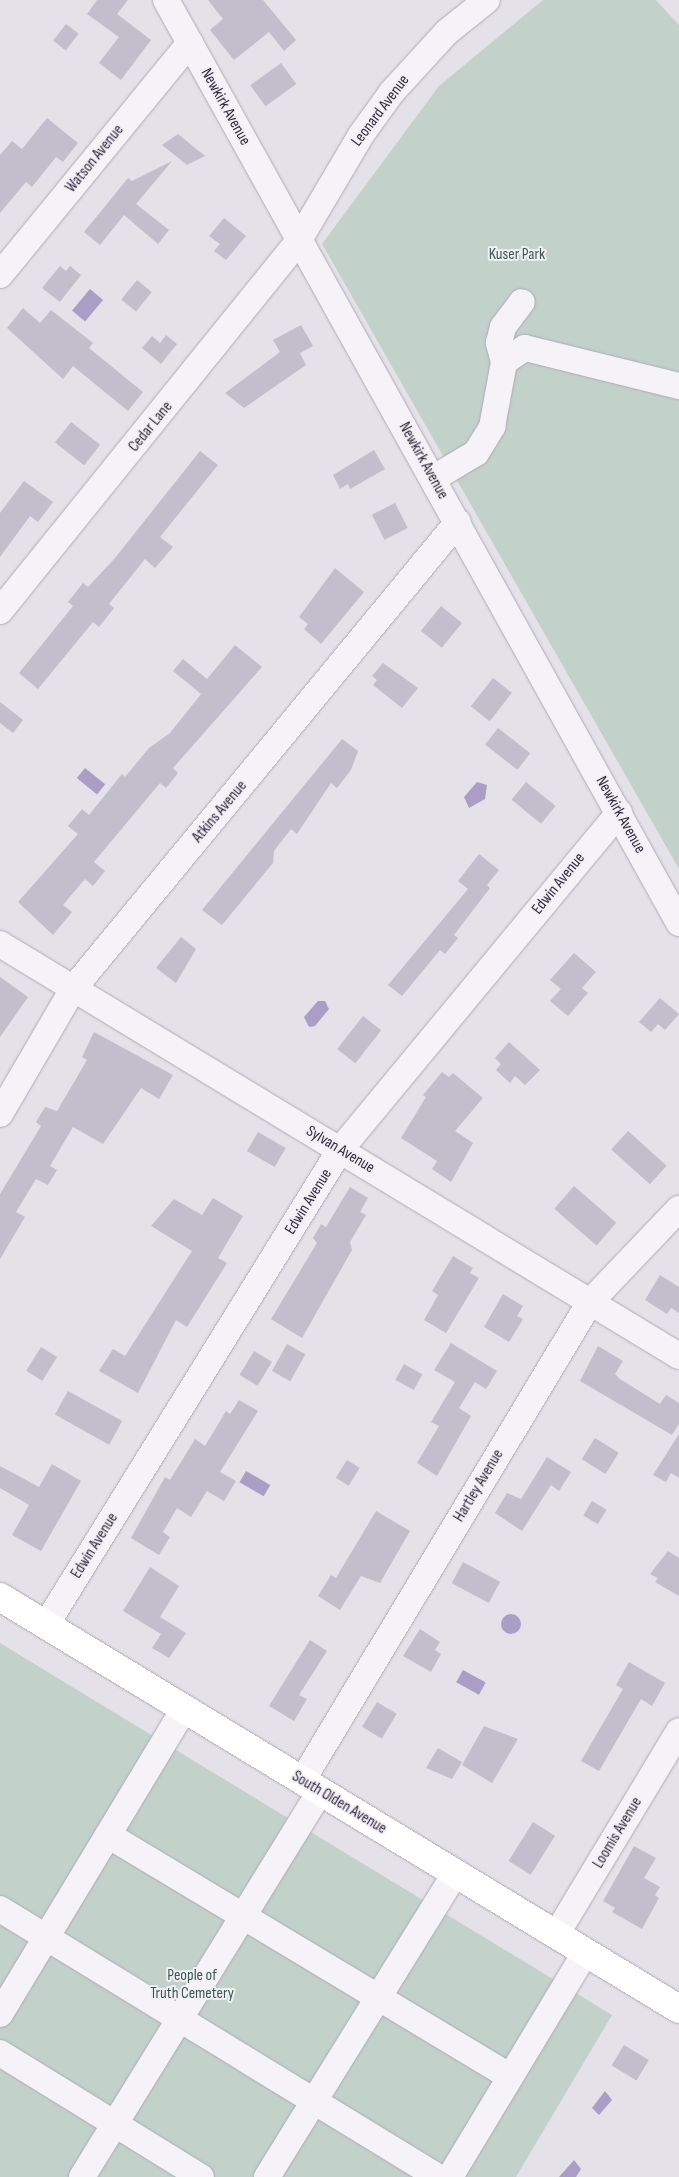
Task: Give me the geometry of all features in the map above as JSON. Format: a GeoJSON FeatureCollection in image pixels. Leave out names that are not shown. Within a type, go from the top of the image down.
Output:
{"type":"FeatureCollection","features":[{"type":"Feature","properties":{"kind":"main road","name":"South Olden Avenue"},"geometry":{"type":"LineString","coordinates":[[0,1597],[679,2009]]}},
{"type":"Feature","properties":{"kind":"street","name":"Newkirk Avenue"},"geometry":{"type":"LineString","coordinates":[[166,0],[434,478],[679,923]]}},
{"type":"Feature","properties":{"kind":"street","name":"Leonard Avenue"},"geometry":{"type":"LineString","coordinates":[[299,240],[361,135],[392,92],[447,32],[487,0]]}},
{"type":"Feature","properties":{"kind":"street","name":"Watson Avenue"},"geometry":{"type":"LineString","coordinates":[[0,275],[190,43]]}},
{"type":"Feature","properties":{"kind":"street","name":"Cedar Lane"},"geometry":{"type":"LineString","coordinates":[[0,612],[299,240]]}},
{"type":"Feature","properties":{"kind":"street"},"geometry":{"type":"LineString","coordinates":[[434,478],[476,453],[492,427],[504,362],[499,343],[503,327],[522,302]]}},
{"type":"Feature","properties":{"kind":"street"},"geometry":{"type":"LineString","coordinates":[[504,362],[525,348],[679,386]]}},
{"type":"Feature","properties":{"kind":"street","name":"Atkins Avenue"},"geometry":{"type":"LineString","coordinates":[[0,1114],[73,989],[458,522]]}},
{"type":"Feature","properties":{"kind":"street","name":"Edwin Avenue"},"geometry":{"type":"LineString","coordinates":[[46,1625],[340,1150],[619,813]]}},
{"type":"Feature","properties":{"kind":"street","name":"Sylvan Avenue"},"geometry":{"type":"LineString","coordinates":[[0,944],[679,1356]]}},
{"type":"Feature","properties":{"kind":"street","name":"Hartley Avenue"},"geometry":{"type":"LineString","coordinates":[[82,2177],[243,1916],[311,1786],[590,1302],[679,1209]]}},
{"type":"Feature","properties":{"kind":"street"},"geometry":{"type":"LineString","coordinates":[[0,2014],[48,1938],[184,1709]]}},
{"type":"Feature","properties":{"kind":"street","name":"Loomis Avenue"},"geometry":{"type":"LineString","coordinates":[[556,1935],[679,1731]]}},
{"type":"Feature","properties":{"kind":"street"},"geometry":{"type":"LineString","coordinates":[[108,1835],[510,2077]]}},
{"type":"Feature","properties":{"kind":"street"},"geometry":{"type":"LineString","coordinates":[[267,2177],[455,1874]]}},
{"type":"Feature","properties":{"kind":"street"},"geometry":{"type":"LineString","coordinates":[[0,1910],[438,2177]]}},
{"type":"Feature","properties":{"kind":"street"},"geometry":{"type":"LineString","coordinates":[[450,2177],[585,1953]]}},
{"type":"Feature","properties":{"kind":"street"},"geometry":{"type":"LineString","coordinates":[[0,2053],[201,2177]]}},
{"type":"Feature","properties":{"kind":"green space","name":"Kuser Park"},"geometry":{"type":"Polygon","coordinates":[[[543,0],[656,0],[679,25],[679,869],[322,244],[439,86],[543,0]]]}},
{"type":"Feature","properties":{"kind":"green space","name":"People of Truth Cemetery"},"geometry":{"type":"Polygon","coordinates":[[[0,1643],[612,2015],[516,2177],[0,2177],[0,1643]]]}},
{"type":"Feature","properties":{"kind":"shaded area"},"geometry":{"type":"Polygon","coordinates":[[[90,289],[103,300],[85,321],[72,310],[90,289]]]}},
{"type":"Feature","properties":{"kind":"shaded area"},"geometry":{"type":"Polygon","coordinates":[[[85,768],[105,784],[97,794],[77,778],[85,768]]]}},
{"type":"Feature","properties":{"kind":"shaded area"},"geometry":{"type":"Polygon","coordinates":[[[477,782],[487,785],[485,799],[469,808],[464,797],[477,782]]]}},
{"type":"Feature","properties":{"kind":"shaded area"},"geometry":{"type":"Polygon","coordinates":[[[318,1001],[325,1001],[329,1009],[315,1026],[309,1027],[304,1017],[318,1001]]]}},
{"type":"Feature","properties":{"kind":"shaded area"},"geometry":{"type":"Polygon","coordinates":[[[246,1471],[270,1485],[264,1496],[240,1482],[246,1471]]]}},
{"type":"Feature","properties":{"kind":"shaded area"},"geometry":{"type":"Polygon","coordinates":[[[511,1614],[518,1617],[521,1624],[518,1631],[511,1634],[504,1631],[501,1624],[504,1617],[511,1614]]]}},
{"type":"Feature","properties":{"kind":"shaded area"},"geometry":{"type":"Polygon","coordinates":[[[463,1670],[486,1683],[479,1695],[456,1682],[463,1670]]]}},
{"type":"Feature","properties":{"kind":"shaded area"},"geometry":{"type":"Polygon","coordinates":[[[605,2091],[612,2100],[599,2115],[592,2108],[605,2091]]]}},
{"type":"Feature","properties":{"kind":"shaded area"},"geometry":{"type":"Polygon","coordinates":[[[574,2160],[581,2169],[576,2177],[559,2177],[574,2160]]]}},
{"type":"Feature","properties":{"kind":"building"},"geometry":{"type":"Polygon","coordinates":[[[97,0],[128,0],[117,14],[151,40],[121,80],[99,63],[119,37],[87,14],[97,0]]]}},
{"type":"Feature","properties":{"kind":"building"},"geometry":{"type":"Polygon","coordinates":[[[208,0],[263,0],[296,40],[284,51],[269,32],[234,60],[210,30],[223,19],[208,0]]]}},
{"type":"Feature","properties":{"kind":"building"},"geometry":{"type":"Polygon","coordinates":[[[66,24],[79,34],[66,50],[53,41],[66,24]]]}},
{"type":"Feature","properties":{"kind":"building"},"geometry":{"type":"Polygon","coordinates":[[[281,63],[296,84],[266,106],[250,85],[281,63]]]}},
{"type":"Feature","properties":{"kind":"building"},"geometry":{"type":"Polygon","coordinates":[[[47,118],[78,143],[63,162],[56,157],[32,187],[26,182],[0,213],[0,155],[12,141],[22,149],[47,118]]]}},
{"type":"Feature","properties":{"kind":"building"},"geometry":{"type":"Polygon","coordinates":[[[178,134],[205,156],[187,165],[162,145],[178,134]]]}},
{"type":"Feature","properties":{"kind":"building"},"geometry":{"type":"Polygon","coordinates":[[[172,161],[136,204],[169,230],[158,244],[124,215],[100,245],[84,232],[128,178],[132,181],[172,161]]]}},
{"type":"Feature","properties":{"kind":"building"},"geometry":{"type":"Polygon","coordinates":[[[224,218],[246,236],[226,260],[214,251],[220,244],[209,236],[224,218]]]}},
{"type":"Feature","properties":{"kind":"building"},"geometry":{"type":"Polygon","coordinates":[[[60,266],[66,271],[70,266],[81,275],[60,302],[42,288],[60,266]]]}},
{"type":"Feature","properties":{"kind":"building"},"geometry":{"type":"Polygon","coordinates":[[[137,280],[152,292],[136,311],[121,299],[137,280]]]}},
{"type":"Feature","properties":{"kind":"building"},"geometry":{"type":"Polygon","coordinates":[[[23,308],[40,323],[51,310],[93,343],[89,348],[143,392],[128,411],[73,366],[63,379],[7,328],[23,308]]]}},
{"type":"Feature","properties":{"kind":"building"},"geometry":{"type":"Polygon","coordinates":[[[301,325],[313,346],[300,353],[306,365],[244,408],[225,393],[280,352],[273,340],[301,325]]]}},
{"type":"Feature","properties":{"kind":"building"},"geometry":{"type":"Polygon","coordinates":[[[166,335],[177,344],[161,364],[142,348],[152,336],[160,343],[166,335]]]}},
{"type":"Feature","properties":{"kind":"building"},"geometry":{"type":"Polygon","coordinates":[[[71,422],[100,445],[84,465],[55,442],[71,422]]]}},
{"type":"Feature","properties":{"kind":"building"},"geometry":{"type":"Polygon","coordinates":[[[374,450],[385,469],[350,489],[348,484],[340,489],[333,475],[374,450]]]}},
{"type":"Feature","properties":{"kind":"building"},"geometry":{"type":"Polygon","coordinates":[[[200,451],[218,465],[160,537],[173,547],[155,568],[145,559],[109,604],[114,608],[99,627],[93,622],[38,689],[19,673],[73,606],[68,602],[83,583],[88,587],[115,558],[200,451]]]}},
{"type":"Feature","properties":{"kind":"building"},"geometry":{"type":"Polygon","coordinates":[[[24,481],[53,502],[38,522],[30,516],[0,557],[0,513],[24,481]]]}},
{"type":"Feature","properties":{"kind":"building"},"geometry":{"type":"Polygon","coordinates":[[[395,503],[408,528],[385,540],[372,515],[395,503]]]}},
{"type":"Feature","properties":{"kind":"building"},"geometry":{"type":"Polygon","coordinates":[[[335,568],[364,592],[321,644],[304,629],[308,624],[299,617],[335,568]]]}},
{"type":"Feature","properties":{"kind":"building"},"geometry":{"type":"Polygon","coordinates":[[[441,606],[462,623],[442,648],[421,631],[441,606]]]}},
{"type":"Feature","properties":{"kind":"building"},"geometry":{"type":"Polygon","coordinates":[[[235,645],[262,667],[173,768],[178,773],[166,788],[160,783],[94,862],[105,871],[93,886],[85,879],[63,905],[72,912],[53,935],[18,902],[78,834],[68,826],[82,809],[89,815],[122,774],[125,777],[149,748],[170,733],[201,694],[173,671],[183,659],[207,679],[235,645]]]}},
{"type":"Feature","properties":{"kind":"building"},"geometry":{"type":"Polygon","coordinates":[[[383,663],[418,688],[402,708],[373,685],[377,680],[372,676],[383,663]]]}},
{"type":"Feature","properties":{"kind":"building"},"geometry":{"type":"Polygon","coordinates":[[[493,678],[512,693],[490,721],[471,706],[493,678]]]}},
{"type":"Feature","properties":{"kind":"building"},"geometry":{"type":"Polygon","coordinates":[[[0,702],[23,720],[13,733],[0,723],[0,702]]]}},
{"type":"Feature","properties":{"kind":"building"},"geometry":{"type":"Polygon","coordinates":[[[498,728],[530,753],[517,770],[485,745],[498,728]]]}},
{"type":"Feature","properties":{"kind":"building"},"geometry":{"type":"Polygon","coordinates":[[[342,739],[358,751],[351,770],[337,788],[331,783],[297,834],[291,829],[274,851],[273,863],[222,925],[202,910],[342,739]]]}},
{"type":"Feature","properties":{"kind":"building"},"geometry":{"type":"Polygon","coordinates":[[[526,782],[556,806],[541,824],[512,800],[526,782]]]}},
{"type":"Feature","properties":{"kind":"building"},"geometry":{"type":"Polygon","coordinates":[[[479,854],[499,870],[487,885],[490,888],[454,935],[458,938],[445,954],[440,950],[402,996],[388,985],[468,889],[458,881],[479,854]]]}},
{"type":"Feature","properties":{"kind":"building"},"geometry":{"type":"Polygon","coordinates":[[[181,937],[196,949],[176,983],[156,968],[181,937]]]}},
{"type":"Feature","properties":{"kind":"building"},"geometry":{"type":"Polygon","coordinates":[[[574,953],[596,972],[582,988],[588,993],[568,1016],[550,1001],[561,989],[550,980],[574,953]]]}},
{"type":"Feature","properties":{"kind":"building"},"geometry":{"type":"Polygon","coordinates":[[[0,977],[28,997],[0,1037],[0,977]]]}},
{"type":"Feature","properties":{"kind":"building"},"geometry":{"type":"Polygon","coordinates":[[[660,998],[679,1014],[665,1030],[658,1024],[651,1032],[639,1022],[660,998]]]}},
{"type":"Feature","properties":{"kind":"building"},"geometry":{"type":"Polygon","coordinates":[[[363,1016],[381,1030],[355,1063],[337,1049],[363,1016]]]}},
{"type":"Feature","properties":{"kind":"building"},"geometry":{"type":"Polygon","coordinates":[[[94,1032],[173,1075],[159,1099],[141,1088],[103,1144],[73,1127],[50,1166],[57,1170],[48,1185],[36,1179],[16,1212],[25,1217],[0,1259],[0,1194],[41,1126],[36,1122],[45,1107],[57,1111],[87,1060],[82,1057],[94,1032]]]}},
{"type":"Feature","properties":{"kind":"building"},"geometry":{"type":"Polygon","coordinates":[[[509,1042],[540,1070],[525,1085],[515,1076],[510,1083],[496,1070],[501,1064],[495,1058],[509,1042]]]}},
{"type":"Feature","properties":{"kind":"building"},"geometry":{"type":"Polygon","coordinates":[[[442,1072],[449,1077],[453,1073],[483,1098],[455,1131],[473,1143],[451,1182],[432,1169],[437,1161],[401,1138],[426,1097],[423,1095],[442,1072]]]}},
{"type":"Feature","properties":{"kind":"building"},"geometry":{"type":"Polygon","coordinates":[[[628,1131],[667,1166],[650,1184],[611,1150],[628,1131]]]}},
{"type":"Feature","properties":{"kind":"building"},"geometry":{"type":"Polygon","coordinates":[[[258,1132],[286,1148],[275,1167],[247,1151],[258,1132]]]}},
{"type":"Feature","properties":{"kind":"building"},"geometry":{"type":"Polygon","coordinates":[[[574,1186],[616,1223],[597,1245],[554,1209],[574,1186]]]}},
{"type":"Feature","properties":{"kind":"building"},"geometry":{"type":"Polygon","coordinates":[[[350,1187],[368,1198],[360,1212],[366,1215],[350,1242],[352,1250],[302,1338],[271,1319],[317,1243],[313,1238],[321,1224],[326,1227],[350,1187]]]}},
{"type":"Feature","properties":{"kind":"building"},"geometry":{"type":"Polygon","coordinates":[[[213,1198],[243,1216],[218,1258],[227,1263],[187,1327],[176,1320],[138,1393],[99,1371],[113,1349],[125,1356],[192,1251],[151,1226],[174,1199],[202,1215],[213,1198]]]}},
{"type":"Feature","properties":{"kind":"building"},"geometry":{"type":"Polygon","coordinates":[[[453,1256],[473,1268],[470,1273],[479,1278],[446,1333],[424,1320],[438,1295],[432,1291],[453,1256]]]}},
{"type":"Feature","properties":{"kind":"building"},"geometry":{"type":"Polygon","coordinates":[[[660,1275],[679,1287],[679,1313],[671,1308],[667,1314],[645,1300],[660,1275]]]}},
{"type":"Feature","properties":{"kind":"building"},"geometry":{"type":"Polygon","coordinates":[[[503,1294],[523,1306],[517,1316],[523,1319],[509,1342],[484,1327],[503,1294]]]}},
{"type":"Feature","properties":{"kind":"building"},"geometry":{"type":"Polygon","coordinates":[[[451,1343],[497,1371],[486,1389],[475,1382],[459,1408],[471,1416],[437,1476],[417,1463],[439,1426],[431,1422],[455,1382],[434,1370],[451,1343]]]}},
{"type":"Feature","properties":{"kind":"building"},"geometry":{"type":"Polygon","coordinates":[[[287,1344],[305,1354],[290,1381],[272,1371],[287,1344]]]}},
{"type":"Feature","properties":{"kind":"building"},"geometry":{"type":"Polygon","coordinates":[[[598,1346],[623,1361],[615,1374],[620,1379],[660,1404],[666,1395],[679,1403],[679,1424],[672,1435],[580,1381],[598,1346]]]}},
{"type":"Feature","properties":{"kind":"building"},"geometry":{"type":"Polygon","coordinates":[[[41,1347],[57,1357],[42,1381],[26,1371],[41,1347]]]}},
{"type":"Feature","properties":{"kind":"building"},"geometry":{"type":"Polygon","coordinates":[[[254,1351],[272,1362],[258,1386],[240,1375],[254,1351]]]}},
{"type":"Feature","properties":{"kind":"building"},"geometry":{"type":"Polygon","coordinates":[[[404,1364],[422,1374],[414,1390],[395,1380],[404,1364]]]}},
{"type":"Feature","properties":{"kind":"building"},"geometry":{"type":"Polygon","coordinates":[[[68,1391],[122,1421],[109,1445],[55,1415],[68,1391]]]}},
{"type":"Feature","properties":{"kind":"building"},"geometry":{"type":"Polygon","coordinates":[[[239,1400],[258,1411],[220,1472],[236,1481],[224,1501],[207,1491],[191,1517],[177,1508],[163,1532],[170,1537],[159,1555],[131,1538],[165,1477],[170,1480],[195,1439],[205,1446],[226,1411],[230,1414],[239,1400]]]}},
{"type":"Feature","properties":{"kind":"building"},"geometry":{"type":"Polygon","coordinates":[[[679,1434],[679,1478],[671,1473],[666,1482],[653,1475],[679,1434]]]}},
{"type":"Feature","properties":{"kind":"building"},"geometry":{"type":"Polygon","coordinates":[[[595,1438],[619,1453],[605,1474],[582,1459],[595,1438]]]}},
{"type":"Feature","properties":{"kind":"building"},"geometry":{"type":"Polygon","coordinates":[[[547,1457],[571,1472],[559,1491],[551,1485],[522,1531],[495,1513],[507,1493],[521,1499],[547,1457]]]}},
{"type":"Feature","properties":{"kind":"building"},"geometry":{"type":"Polygon","coordinates":[[[347,1460],[360,1468],[349,1486],[336,1478],[347,1460]]]}},
{"type":"Feature","properties":{"kind":"building"},"geometry":{"type":"Polygon","coordinates":[[[52,1464],[81,1481],[41,1551],[12,1535],[29,1505],[0,1488],[0,1466],[39,1487],[52,1464]]]}},
{"type":"Feature","properties":{"kind":"building"},"geometry":{"type":"Polygon","coordinates":[[[592,1501],[607,1510],[598,1524],[583,1516],[592,1501]]]}},
{"type":"Feature","properties":{"kind":"building"},"geometry":{"type":"Polygon","coordinates":[[[376,1511],[410,1531],[380,1583],[361,1576],[340,1610],[318,1596],[331,1575],[336,1578],[376,1511]]]}},
{"type":"Feature","properties":{"kind":"building"},"geometry":{"type":"Polygon","coordinates":[[[668,1551],[679,1558],[679,1596],[655,1582],[658,1578],[650,1574],[668,1551]]]}},
{"type":"Feature","properties":{"kind":"building"},"geometry":{"type":"Polygon","coordinates":[[[463,1562],[500,1582],[489,1603],[452,1583],[463,1562]]]}},
{"type":"Feature","properties":{"kind":"building"},"geometry":{"type":"Polygon","coordinates":[[[150,1567],[179,1586],[160,1617],[186,1633],[169,1658],[152,1648],[161,1634],[123,1611],[150,1567]]]}},
{"type":"Feature","properties":{"kind":"building"},"geometry":{"type":"Polygon","coordinates":[[[420,1629],[440,1642],[435,1650],[441,1654],[431,1672],[403,1656],[420,1629]]]}},
{"type":"Feature","properties":{"kind":"building"},"geometry":{"type":"Polygon","coordinates":[[[310,1640],[327,1651],[299,1695],[307,1699],[294,1721],[269,1706],[310,1640]]]}},
{"type":"Feature","properties":{"kind":"building"},"geometry":{"type":"Polygon","coordinates":[[[629,1662],[665,1683],[652,1706],[641,1699],[599,1771],[581,1761],[623,1689],[616,1685],[629,1662]]]}},
{"type":"Feature","properties":{"kind":"building"},"geometry":{"type":"Polygon","coordinates":[[[377,1702],[397,1714],[382,1739],[362,1727],[377,1702]]]}},
{"type":"Feature","properties":{"kind":"building"},"geometry":{"type":"Polygon","coordinates":[[[484,1726],[518,1739],[492,1783],[462,1765],[484,1726]]]}},
{"type":"Feature","properties":{"kind":"building"},"geometry":{"type":"Polygon","coordinates":[[[438,1748],[462,1762],[452,1779],[426,1768],[438,1748]]]}},
{"type":"Feature","properties":{"kind":"building"},"geometry":{"type":"Polygon","coordinates":[[[533,1822],[555,1836],[531,1875],[509,1861],[533,1822]]]}},
{"type":"Feature","properties":{"kind":"building"},"geometry":{"type":"Polygon","coordinates":[[[634,1846],[656,1858],[644,1878],[660,1887],[655,1895],[659,1898],[642,1929],[612,1912],[615,1908],[603,1901],[634,1846]]]}},
{"type":"Feature","properties":{"kind":"building"},"geometry":{"type":"Polygon","coordinates":[[[624,2045],[649,2060],[636,2081],[612,2066],[624,2045]]]}}]}
